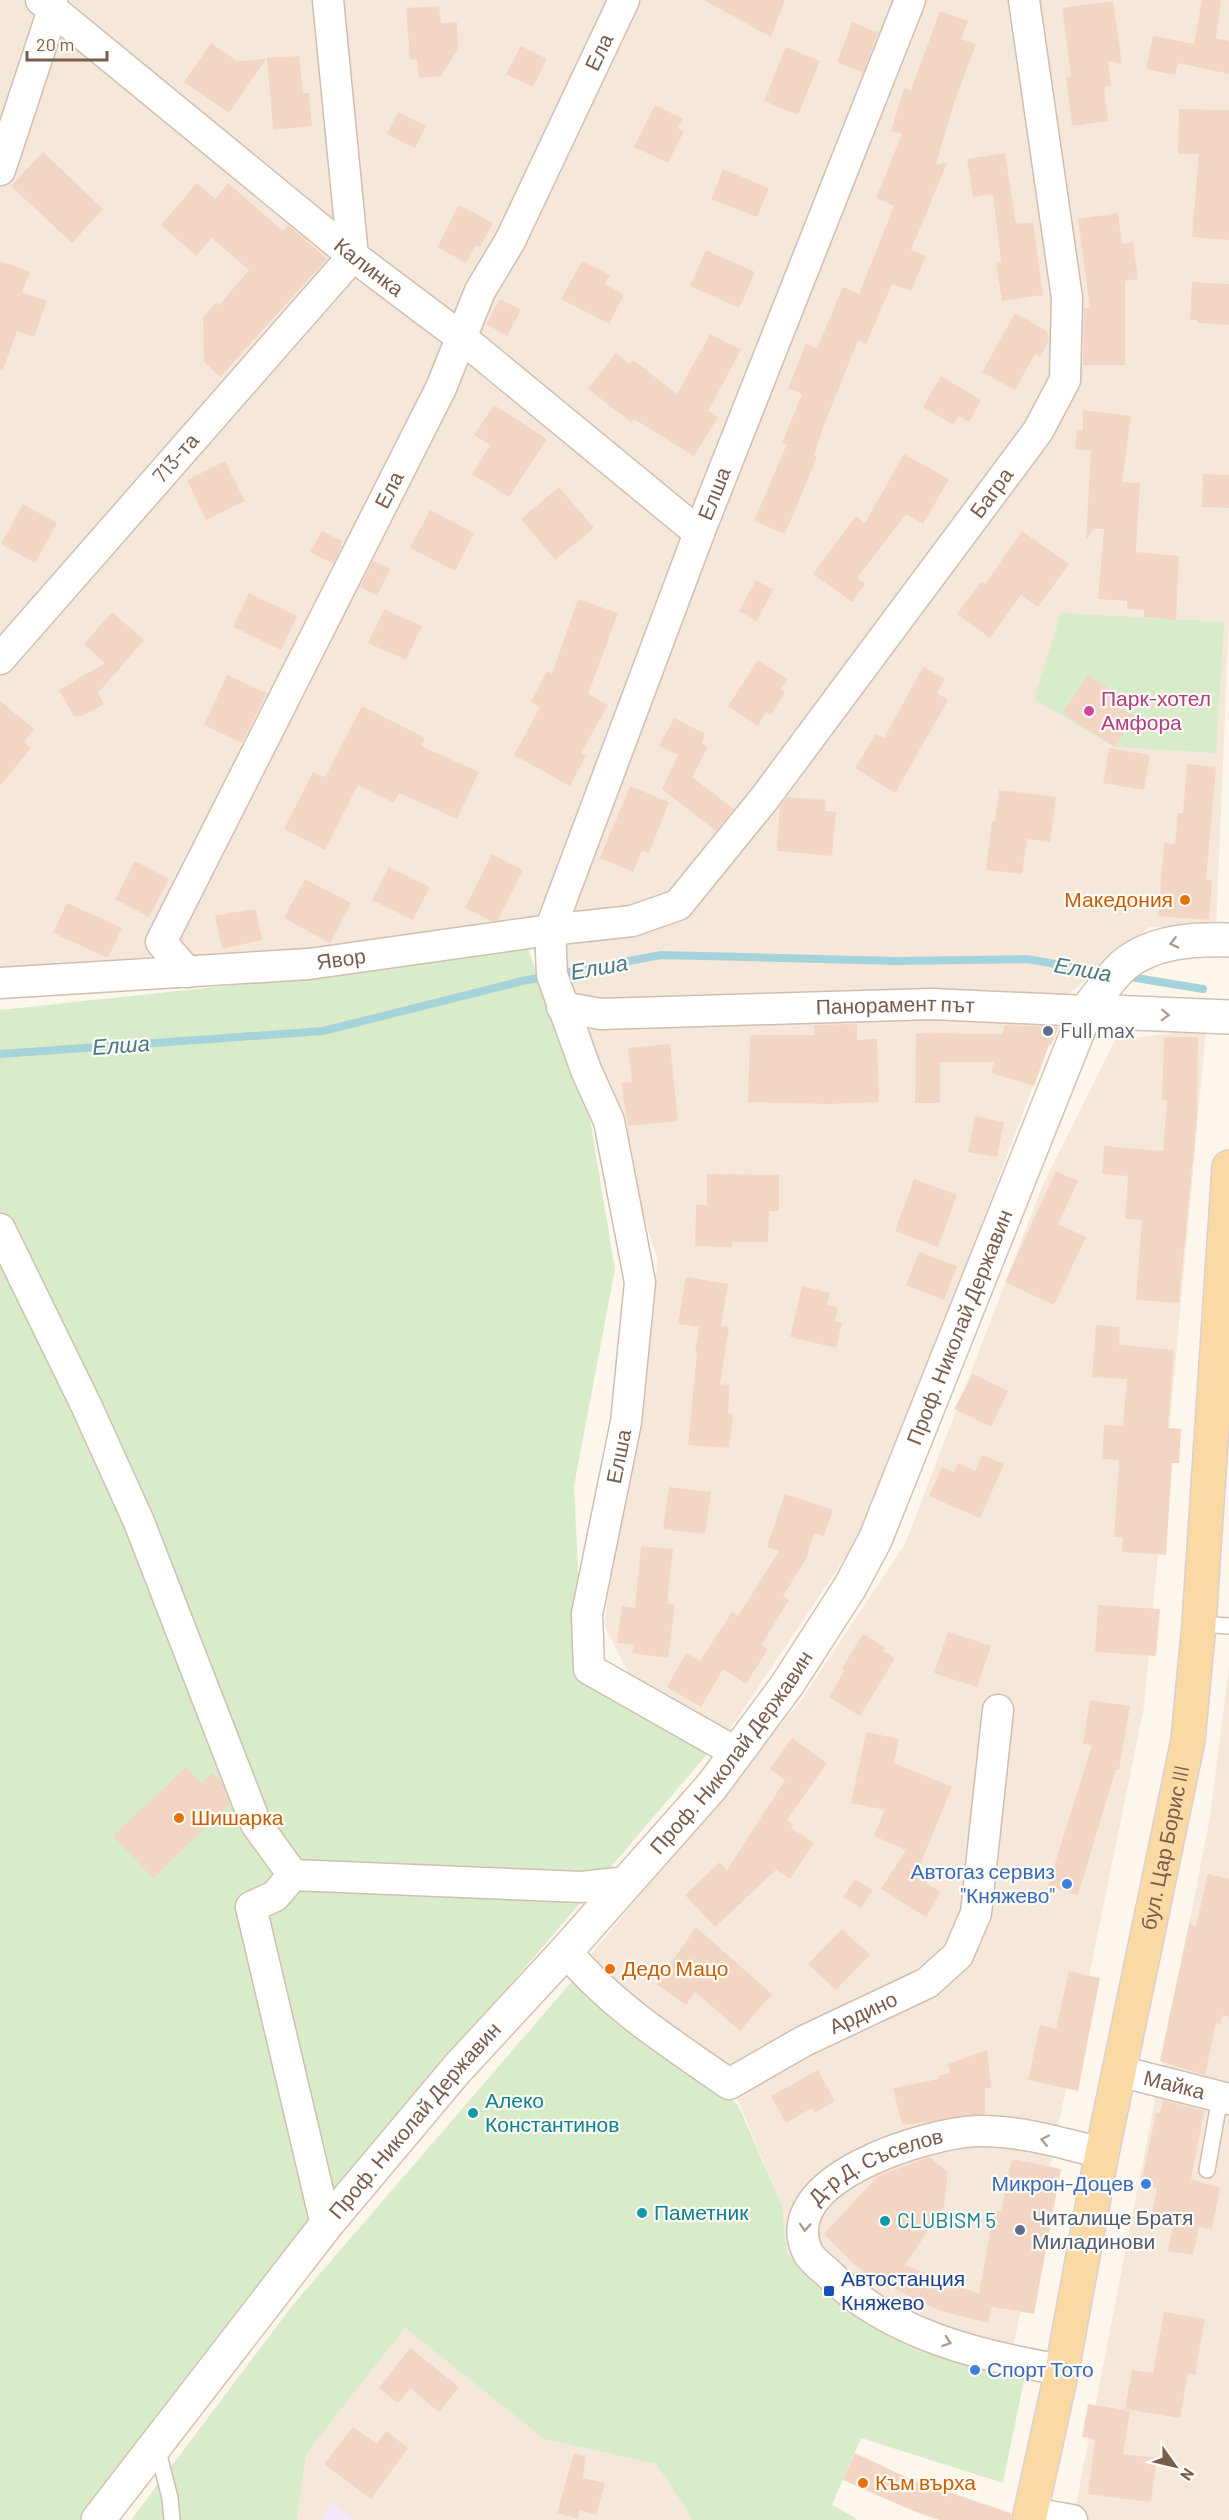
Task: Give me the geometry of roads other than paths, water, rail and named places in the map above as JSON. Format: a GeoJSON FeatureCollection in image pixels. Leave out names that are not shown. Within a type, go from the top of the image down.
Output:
{"type":"FeatureCollection","features":[{"type":"Feature","properties":{"kind":"main road","name":"Проф. Николай Державин"},"geometry":{"type":"LineString","coordinates":[[98,2520],[326,2225],[457,2069],[567,1951],[712,1786],[793,1676],[850,1587],[875,1540],[1086,1011],[1116,975],[1140,954],[1179,941],[1229,940]]}},
{"type":"Feature","properties":{"kind":"main road","name":"Панорамент път"},"geometry":{"type":"LineString","coordinates":[[1086,1011],[1229,1017]]}},
{"type":"Feature","properties":{"kind":"main road","name":"бул. Цар Борис III"},"geometry":{"type":"LineString","coordinates":[[1030,2517],[1062,2370],[1102,2153],[1214,1625],[1229,1167]]}},
{"type":"Feature","properties":{"kind":"street"},"geometry":{"type":"LineString","coordinates":[[328,0],[353,256]]}},
{"type":"Feature","properties":{"kind":"street","name":"Ела"},"geometry":{"type":"LineString","coordinates":[[186,972],[161,942],[441,388],[480,291],[510,241],[624,0]]}},
{"type":"Feature","properties":{"kind":"street","name":"Елша"},"geometry":{"type":"LineString","coordinates":[[737,1754],[589,1669],[587,1614],[626,1422],[640,1282],[609,1121],[585,1070],[552,975],[550,930],[699,533],[910,0]]}},
{"type":"Feature","properties":{"kind":"street","name":"Багра"},"geometry":{"type":"LineString","coordinates":[[678,905],[764,798],[1038,431],[1065,380],[1067,298],[1024,0]]}},
{"type":"Feature","properties":{"kind":"street"},"geometry":{"type":"LineString","coordinates":[[0,170],[49,3]]}},
{"type":"Feature","properties":{"kind":"street","name":"Калинка"},"geometry":{"type":"LineString","coordinates":[[49,3],[353,256],[462,338],[699,533]]}},
{"type":"Feature","properties":{"kind":"street","name":"713-та"},"geometry":{"type":"LineString","coordinates":[[0,659],[353,256]]}},
{"type":"Feature","properties":{"kind":"street","name":"Явор"},"geometry":{"type":"LineString","coordinates":[[0,984],[309,964],[550,930],[632,921],[678,905]]}},
{"type":"Feature","properties":{"kind":"street","name":"Панорамент път"},"geometry":{"type":"LineString","coordinates":[[562,1007],[601,1014],[931,1004],[1086,1011]]}},
{"type":"Feature","properties":{"kind":"street"},"geometry":{"type":"LineString","coordinates":[[0,1229],[86,1405],[139,1522],[256,1824],[292,1875]]}},
{"type":"Feature","properties":{"kind":"street","name":"Ардино"},"geometry":{"type":"LineString","coordinates":[[567,1951],[587,1976],[612,1998],[652,2030],[729,2084],[804,2041],[927,1983],[958,1955],[976,1913],[998,1710]]}},
{"type":"Feature","properties":{"kind":"street"},"geometry":{"type":"LineString","coordinates":[[292,1875],[582,1887],[627,1882]]}},
{"type":"Feature","properties":{"kind":"street"},"geometry":{"type":"LineString","coordinates":[[292,1875],[275,1896],[251,1907],[326,2225]]}},
{"type":"Feature","properties":{"kind":"street","name":"Майка"},"geometry":{"type":"LineString","coordinates":[[1119,2071],[1224,2098]]}},
{"type":"Feature","properties":{"kind":"street","name":"Д-р Д. Съселов"},"geometry":{"type":"LineString","coordinates":[[1062,2370],[971,2350],[903,2326],[844,2290],[808,2253],[803,2229],[808,2210],[819,2193],[856,2167],[930,2138],[976,2131],[1007,2132],[1102,2153]]}},
{"type":"Feature","properties":{"kind":"street"},"geometry":{"type":"LineString","coordinates":[[1030,2517],[1072,2520]]}},
{"type":"Feature","properties":{"kind":"lane"},"geometry":{"type":"LineString","coordinates":[[1207,2170],[1224,2098]]}},
{"type":"Feature","properties":{"kind":"lane"},"geometry":{"type":"LineString","coordinates":[[156,2445],[170,2498],[172,2520]]}},
{"type":"Feature","properties":{"kind":"waterway","name":"Елша"},"geometry":{"type":"LineString","coordinates":[[0,1054],[323,1031],[522,981],[661,955],[897,961],[1027,959],[1105,973]]}},
{"type":"Feature","properties":{"kind":"waterway","name":"Елша"},"geometry":{"type":"LineString","coordinates":[[1124,976],[1203,989]]}},
{"type":"Feature","properties":{"kind":"place","name":"Парк-хотел Амфора"},"geometry":{"type":"Point","coordinates":[1089,711]}},
{"type":"Feature","properties":{"kind":"place","name":"Македония"},"geometry":{"type":"Point","coordinates":[1185,900]}},
{"type":"Feature","properties":{"kind":"place","name":"Full max"},"geometry":{"type":"Point","coordinates":[1048,1031]}},
{"type":"Feature","properties":{"kind":"place","name":"Шишарка"},"geometry":{"type":"Point","coordinates":[179,1818]}},
{"type":"Feature","properties":{"kind":"place","name":"Автогаз сервиз \"Княжево\""},"geometry":{"type":"Point","coordinates":[1067,1884]}},
{"type":"Feature","properties":{"kind":"place","name":"Дедо Мацо"},"geometry":{"type":"Point","coordinates":[610,1969]}},
{"type":"Feature","properties":{"kind":"place","name":"Алеко Константинов"},"geometry":{"type":"Point","coordinates":[473,2113]}},
{"type":"Feature","properties":{"kind":"place","name":"Микрон-Доцев"},"geometry":{"type":"Point","coordinates":[1146,2184]}},
{"type":"Feature","properties":{"kind":"place","name":"Паметник"},"geometry":{"type":"Point","coordinates":[642,2213]}},
{"type":"Feature","properties":{"kind":"place","name":"CLUBISM 5"},"geometry":{"type":"Point","coordinates":[885,2221]}},
{"type":"Feature","properties":{"kind":"place","name":"Читалище Братя Миладинови"},"geometry":{"type":"Point","coordinates":[1020,2230]}},
{"type":"Feature","properties":{"kind":"place","name":"Автостанция Княжево"},"geometry":{"type":"Point","coordinates":[829,2291]}},
{"type":"Feature","properties":{"kind":"place","name":"Спорт Тото"},"geometry":{"type":"Point","coordinates":[975,2370]}},
{"type":"Feature","properties":{"kind":"place","name":"Към върха"},"geometry":{"type":"Point","coordinates":[863,2483]}}]}
